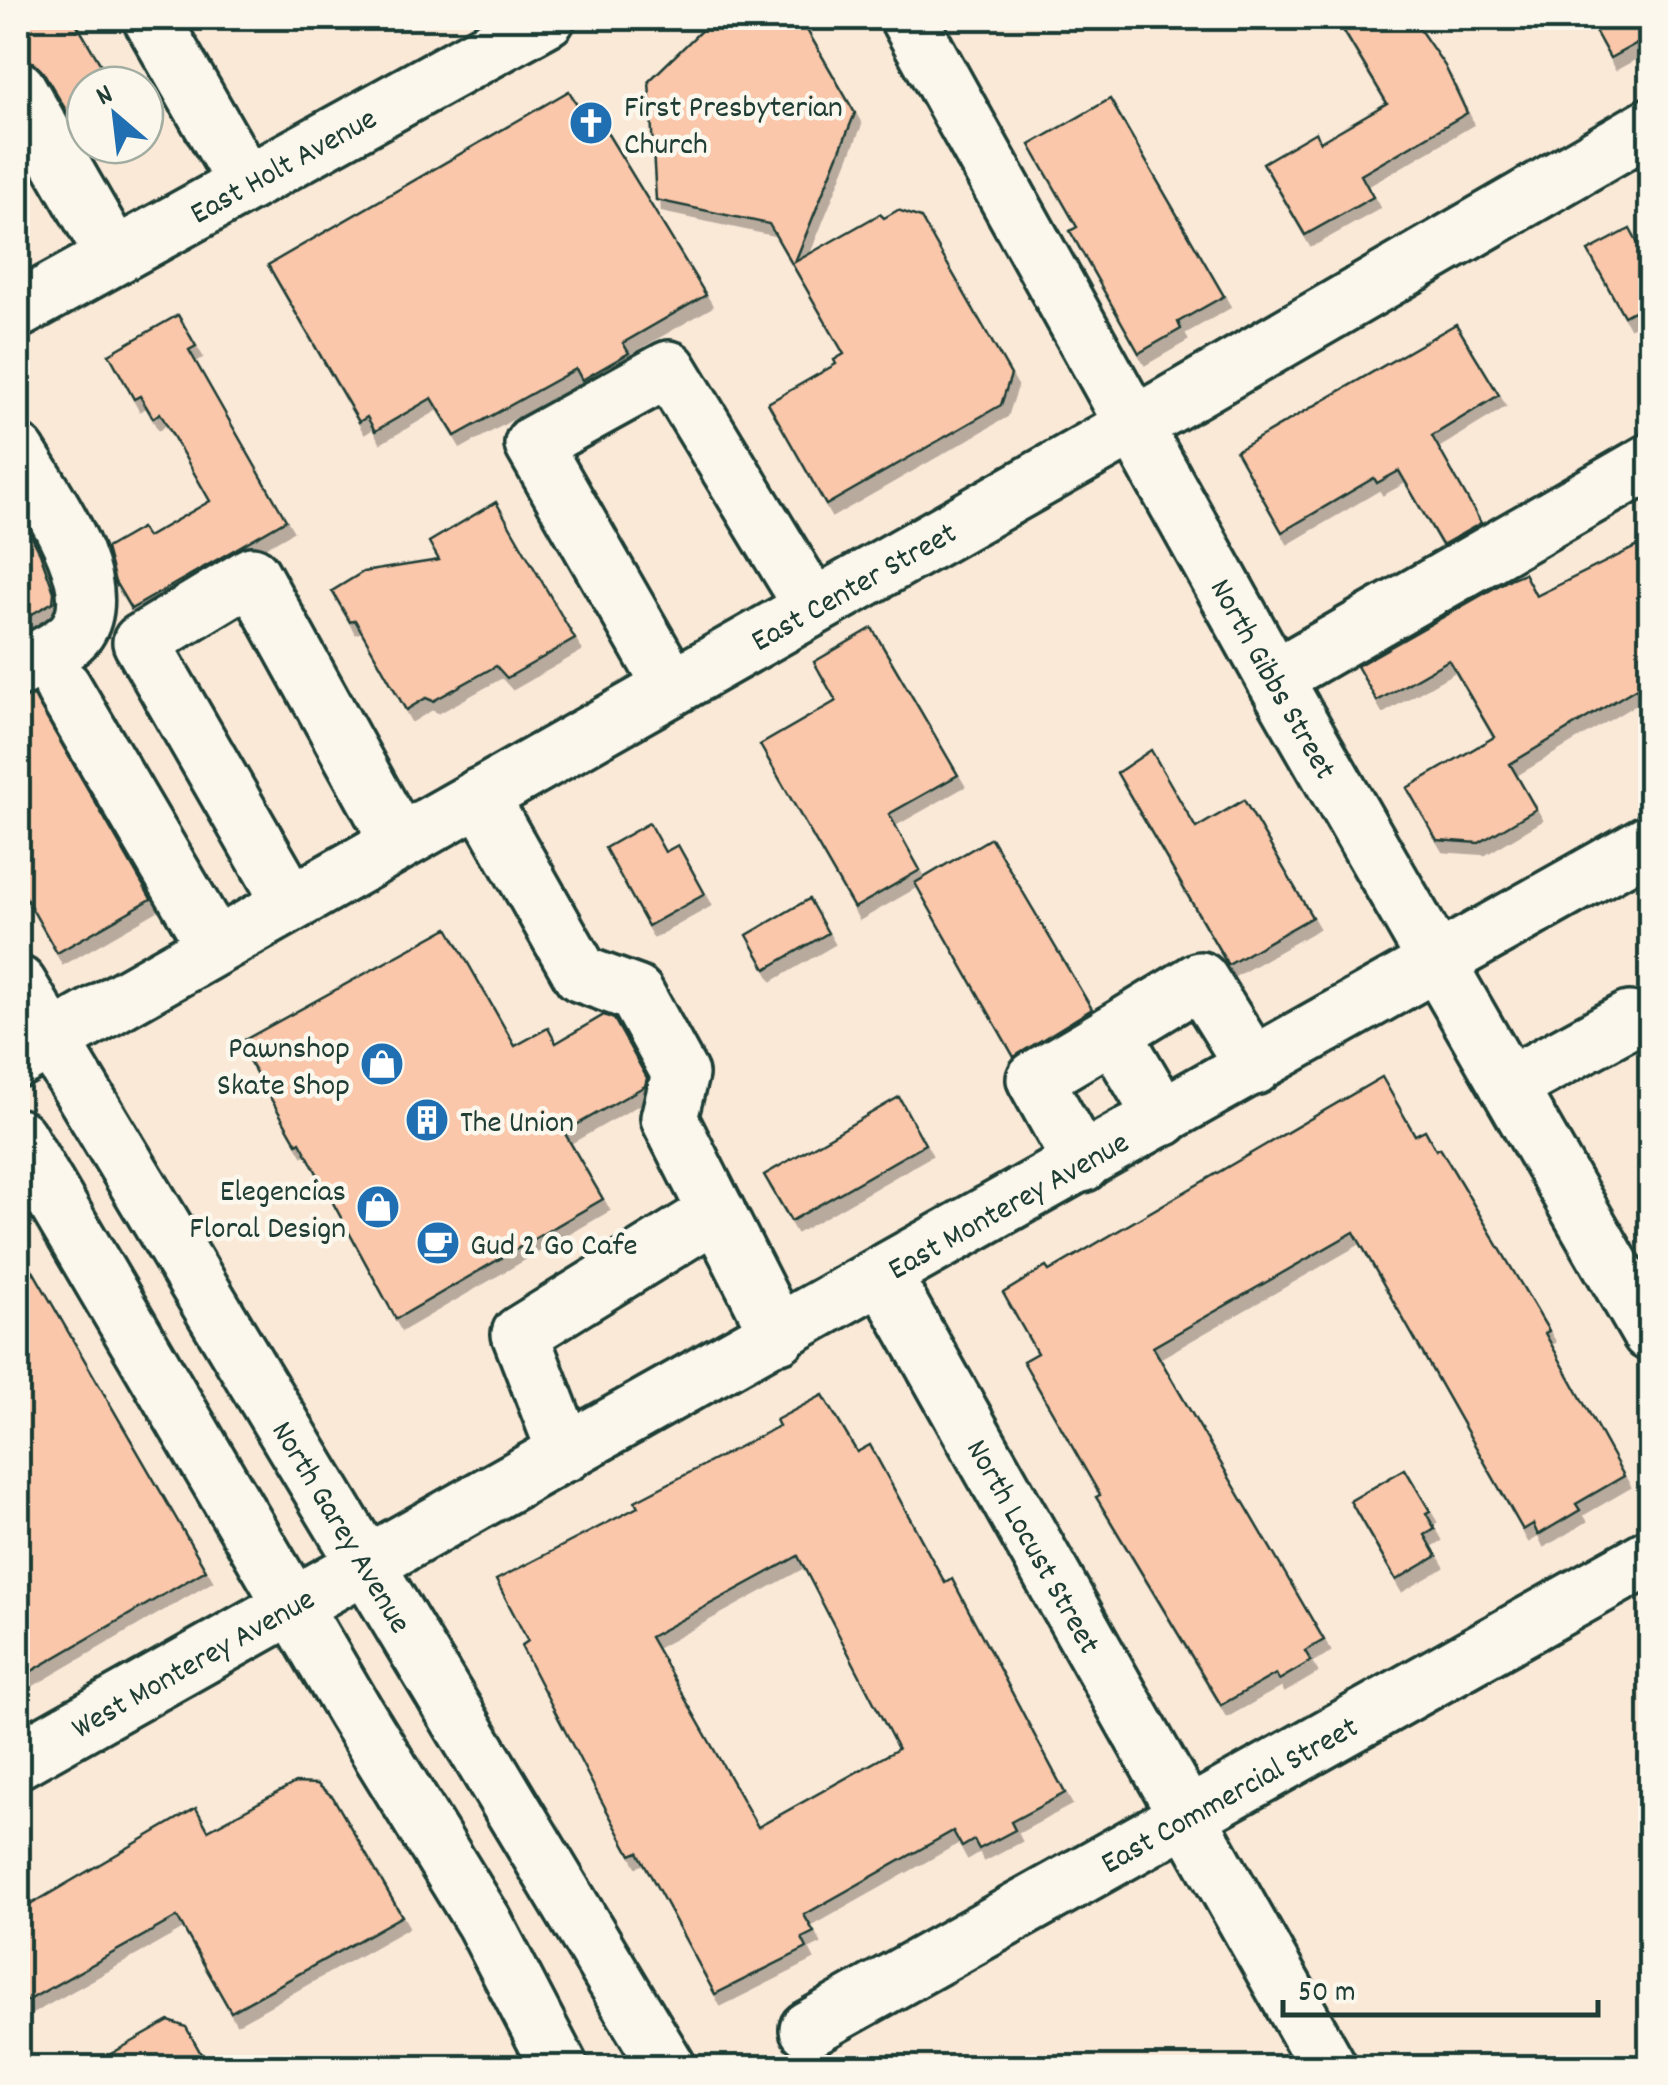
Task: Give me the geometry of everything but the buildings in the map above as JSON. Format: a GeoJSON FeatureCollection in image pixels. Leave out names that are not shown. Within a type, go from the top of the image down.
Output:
{"type":"FeatureCollection","features":[{"type":"Feature","properties":{"kind":"street"},"geometry":{"type":"LineString","coordinates":[[151,18],[246,184]]}},
{"type":"Feature","properties":{"kind":"street","name":"East Holt Avenue"},"geometry":{"type":"LineString","coordinates":[[18,310],[547,18]]}},
{"type":"Feature","properties":{"kind":"street","name":"North Gibbs Street"},"geometry":{"type":"LineString","coordinates":[[908,18],[1274,678],[1650,1333]]}},
{"type":"Feature","properties":{"kind":"street"},"geometry":{"type":"LineString","coordinates":[[18,89],[114,256]]}},
{"type":"Feature","properties":{"kind":"street","name":"East Center Street"},"geometry":{"type":"LineString","coordinates":[[34,1050],[1133,426],[1650,126]]}},
{"type":"Feature","properties":{"kind":"street"},"geometry":{"type":"LineString","coordinates":[[672,687],[533,444],[668,369],[813,607]]}},
{"type":"Feature","properties":{"kind":"street"},"geometry":{"type":"LineString","coordinates":[[18,452],[85,576],[87,606],[76,634],[40,678],[215,946]]}},
{"type":"Feature","properties":{"kind":"street"},"geometry":{"type":"LineString","coordinates":[[1274,678],[1650,462]]}},
{"type":"Feature","properties":{"kind":"street"},"geometry":{"type":"LineString","coordinates":[[291,903],[141,642],[252,575],[399,842]]}},
{"type":"Feature","properties":{"kind":"street"},"geometry":{"type":"LineString","coordinates":[[480,796],[581,974],[636,994],[680,1074],[669,1118],[779,1335]]}},
{"type":"Feature","properties":{"kind":"street","name":"East Monterey Avenue"},"geometry":{"type":"LineString","coordinates":[[365,1563],[884,1277],[1650,842]]}},
{"type":"Feature","properties":{"kind":"street"},"geometry":{"type":"LineString","coordinates":[[1082,1164],[1034,1078],[1200,980],[1254,1067]]}},
{"type":"Feature","properties":{"kind":"street","name":"North Garey Avenue"},"geometry":{"type":"LineString","coordinates":[[18,984],[34,1050],[365,1563],[668,2068]]}},
{"type":"Feature","properties":{"kind":"street"},"geometry":{"type":"LineString","coordinates":[[1508,1086],[1643,1029]]}},
{"type":"Feature","properties":{"kind":"street"},"geometry":{"type":"LineString","coordinates":[[1114,1033],[1163,1118]]}},
{"type":"Feature","properties":{"kind":"street"},"geometry":{"type":"LineString","coordinates":[[18,1137],[290,1602],[484,1922],[560,2068]]}},
{"type":"Feature","properties":{"kind":"street"},"geometry":{"type":"LineString","coordinates":[[566,1452],[520,1334],[717,1212]]}},
{"type":"Feature","properties":{"kind":"street","name":"North Locust Street"},"geometry":{"type":"LineString","coordinates":[[884,1277],[1329,2068]]}},
{"type":"Feature","properties":{"kind":"street","name":"East Commercial Street"},"geometry":{"type":"LineString","coordinates":[[808,2029],[1650,1557]]}},
{"type":"Feature","properties":{"kind":"street","name":"West Monterey Avenue"},"geometry":{"type":"LineString","coordinates":[[18,1760],[290,1602],[365,1563]]}},
{"type":"Feature","properties":{"kind":"place","name":"First Presbyterian Church"},"geometry":{"type":"Point","coordinates":[591,123]}},
{"type":"Feature","properties":{"kind":"place","name":"Pawnshop Skate Shop"},"geometry":{"type":"Point","coordinates":[382,1064]}},
{"type":"Feature","properties":{"kind":"place","name":"The Union"},"geometry":{"type":"Point","coordinates":[427,1120]}},
{"type":"Feature","properties":{"kind":"place","name":"Elegencias Floral Design"},"geometry":{"type":"Point","coordinates":[378,1207]}},
{"type":"Feature","properties":{"kind":"place","name":"Gud 2 Go Cafe"},"geometry":{"type":"Point","coordinates":[438,1243]}}]}
